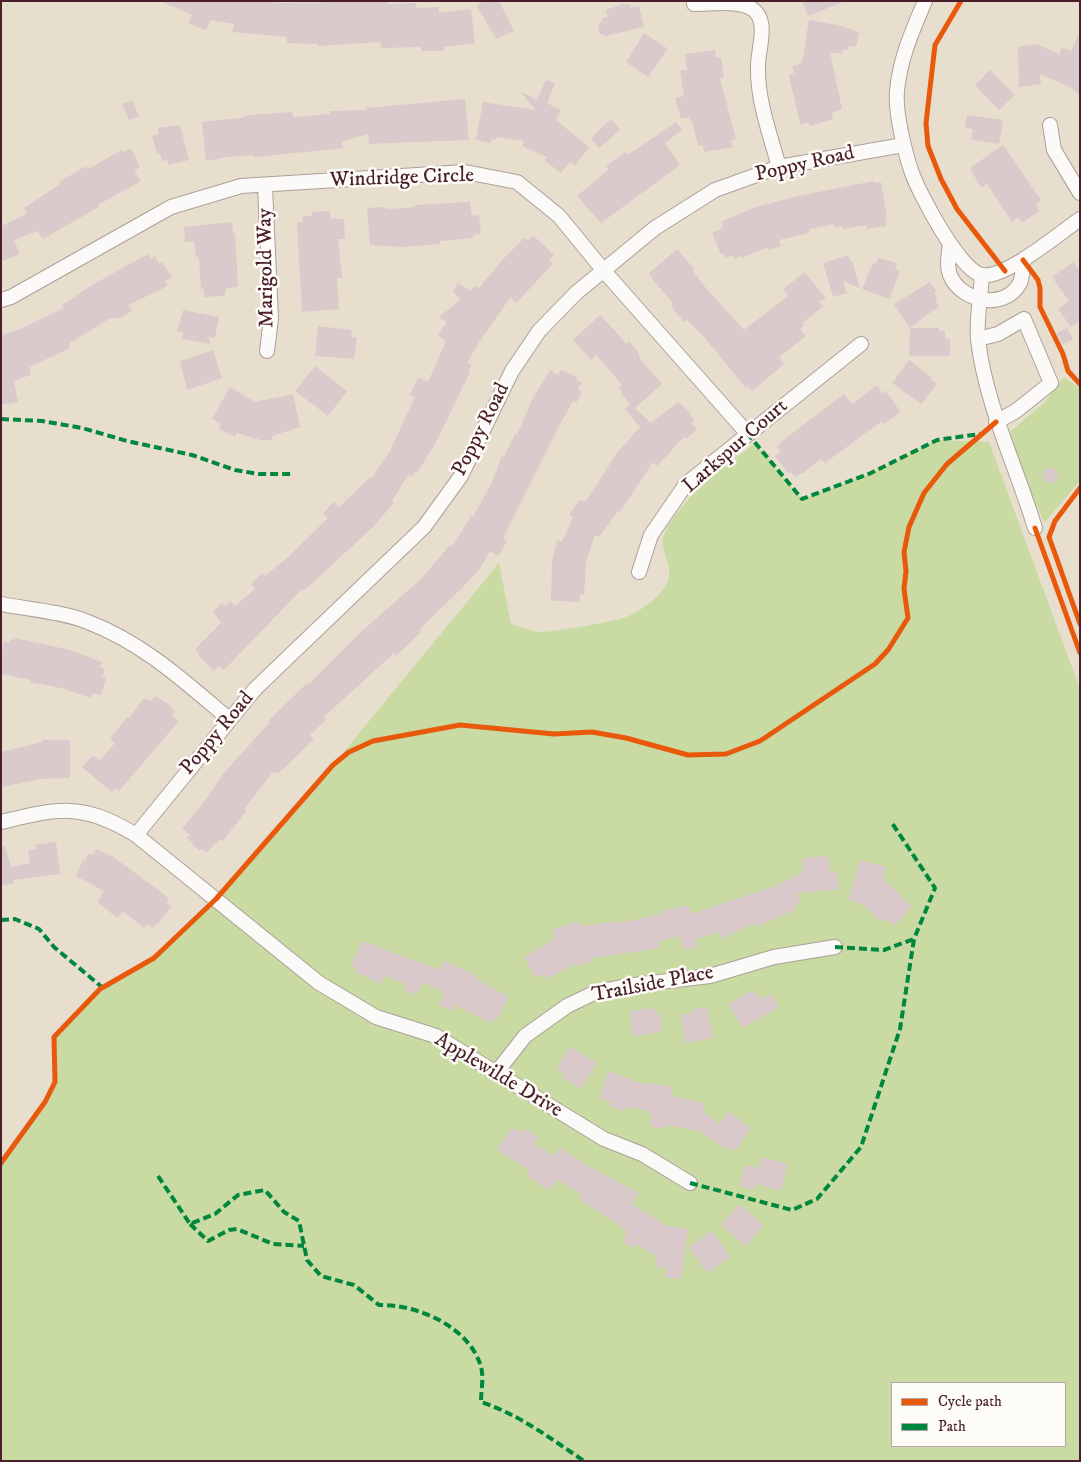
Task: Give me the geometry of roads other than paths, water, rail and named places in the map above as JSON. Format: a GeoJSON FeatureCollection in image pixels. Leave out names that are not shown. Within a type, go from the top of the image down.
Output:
{"type":"FeatureCollection","features":[{"type":"Feature","properties":{"kind":"street"},"geometry":{"type":"LineString","coordinates":[[926,1],[905,47],[897,93],[903,144],[913,175],[950,244],[973,271],[982,275],[1005,271],[1080,219]]}},
{"type":"Feature","properties":{"kind":"street"},"geometry":{"type":"LineString","coordinates":[[694,4],[736,3],[752,9],[760,19],[762,32],[758,64],[759,91],[778,167]]}},
{"type":"Feature","properties":{"kind":"street"},"geometry":{"type":"LineString","coordinates":[[1050,124],[1054,150],[1080,192]]}},
{"type":"Feature","properties":{"kind":"street","name":"Poppy Road"},"geometry":{"type":"LineString","coordinates":[[136,835],[229,719],[256,689],[424,527],[461,476],[512,371],[539,332],[576,293],[655,228],[715,190],[778,167],[903,144]]}},
{"type":"Feature","properties":{"kind":"street","name":"Windridge Circle"},"geometry":{"type":"LineString","coordinates":[[1,300],[11,297],[171,206],[241,186],[466,172],[517,182],[559,216],[604,271],[747,433]]}},
{"type":"Feature","properties":{"kind":"street","name":"Marigold Way"},"geometry":{"type":"LineString","coordinates":[[265,186],[271,319],[267,351]]}},
{"type":"Feature","properties":{"kind":"street"},"geometry":{"type":"LineString","coordinates":[[950,244],[948,264],[950,276],[958,287],[980,301],[993,300],[1007,294],[1018,286],[1022,277],[1023,260]]}},
{"type":"Feature","properties":{"kind":"street"},"geometry":{"type":"LineString","coordinates":[[982,275],[978,339],[996,422],[1025,494],[1035,528]]}},
{"type":"Feature","properties":{"kind":"street"},"geometry":{"type":"LineString","coordinates":[[978,339],[998,334],[1024,319],[1051,383],[1016,411],[996,422]]}},
{"type":"Feature","properties":{"kind":"street","name":"Larkspur Court"},"geometry":{"type":"LineString","coordinates":[[639,572],[651,535],[686,484],[747,433],[861,344]]}},
{"type":"Feature","properties":{"kind":"street"},"geometry":{"type":"LineString","coordinates":[[1,604],[86,621],[138,646],[170,668],[229,719]]}},
{"type":"Feature","properties":{"kind":"street","name":"Applewilde Drive"},"geometry":{"type":"LineString","coordinates":[[1,822],[51,810],[84,811],[118,824],[136,835],[319,983],[376,1016],[436,1036],[604,1139],[642,1154],[690,1182]]}},
{"type":"Feature","properties":{"kind":"street","name":"Trailside Place"},"geometry":{"type":"LineString","coordinates":[[496,1073],[525,1036],[566,1006],[594,993],[626,986],[710,976],[774,957],[835,947]]}}]}
